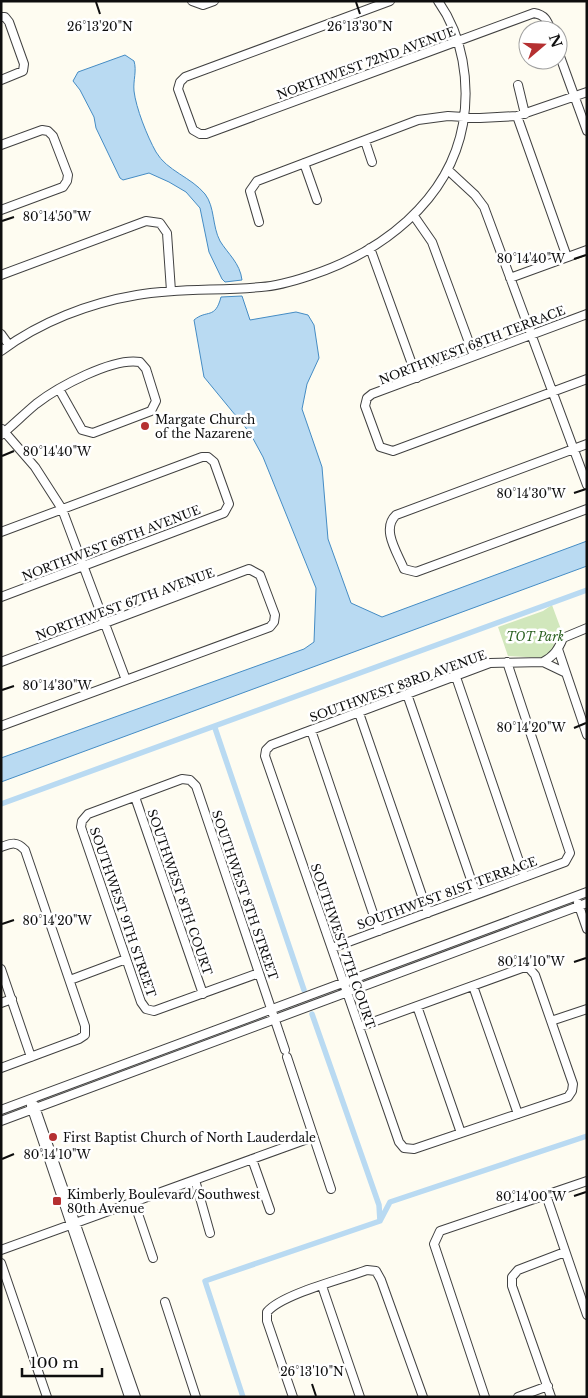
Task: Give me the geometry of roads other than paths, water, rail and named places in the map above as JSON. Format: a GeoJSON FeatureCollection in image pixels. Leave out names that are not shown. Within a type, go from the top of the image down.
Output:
{"type":"FeatureCollection","features":[{"type":"Feature","properties":{"kind":"street"},"geometry":{"type":"LineString","coordinates":[[194,3],[204,5],[214,1]]}},
{"type":"Feature","properties":{"kind":"street","name":"NORTHWEST 72ND AVENUE"},"geometry":{"type":"LineString","coordinates":[[390,1],[186,77],[180,82],[178,89],[193,130],[200,134],[206,134],[534,13],[541,14],[547,20]]}},
{"type":"Feature","properties":{"kind":"street"},"geometry":{"type":"LineString","coordinates":[[1,351],[71,313],[117,299],[171,291],[262,287],[288,282],[350,261],[414,216],[438,187],[448,170],[464,117],[465,75],[458,41],[438,1]]}},
{"type":"Feature","properties":{"kind":"street"},"geometry":{"type":"LineString","coordinates":[[1,80],[23,70],[24,64],[3,17]]}},
{"type":"Feature","properties":{"kind":"street"},"geometry":{"type":"LineString","coordinates":[[565,70],[587,131]]}},
{"type":"Feature","properties":{"kind":"street"},"geometry":{"type":"LineString","coordinates":[[518,85],[521,115],[567,257]]}},
{"type":"Feature","properties":{"kind":"street"},"geometry":{"type":"LineString","coordinates":[[259,222],[250,191],[252,184],[257,181],[432,117],[521,115],[587,92]]}},
{"type":"Feature","properties":{"kind":"street"},"geometry":{"type":"LineString","coordinates":[[1,145],[42,130],[48,132],[53,136],[68,175],[63,187],[1,210]]}},
{"type":"Feature","properties":{"kind":"street"},"geometry":{"type":"LineString","coordinates":[[364,141],[372,162]]}},
{"type":"Feature","properties":{"kind":"street"},"geometry":{"type":"LineString","coordinates":[[304,163],[317,200]]}},
{"type":"Feature","properties":{"kind":"street"},"geometry":{"type":"LineString","coordinates":[[448,170],[475,195],[484,207],[587,485]]}},
{"type":"Feature","properties":{"kind":"street"},"geometry":{"type":"LineString","coordinates":[[414,216],[432,242],[474,356]]}},
{"type":"Feature","properties":{"kind":"street"},"geometry":{"type":"LineString","coordinates":[[1,275],[146,221],[160,223],[167,233],[171,291]]}},
{"type":"Feature","properties":{"kind":"street"},"geometry":{"type":"LineString","coordinates":[[370,248],[417,378]]}},
{"type":"Feature","properties":{"kind":"street"},"geometry":{"type":"LineString","coordinates":[[510,278],[587,250]]}},
{"type":"Feature","properties":{"kind":"street","name":"NORTHWEST 68TH TERRACE"},"geometry":{"type":"LineString","coordinates":[[552,392],[392,451],[380,447],[365,406],[367,398],[587,314]]}},
{"type":"Feature","properties":{"kind":"street"},"geometry":{"type":"LineString","coordinates":[[1,334],[9,345]]}},
{"type":"Feature","properties":{"kind":"street"},"geometry":{"type":"LineString","coordinates":[[1,726],[126,680],[62,509],[35,467],[2,432],[59,389],[106,367],[131,360],[140,362],[146,369],[156,401],[152,411],[93,433],[82,430],[59,389]]}},
{"type":"Feature","properties":{"kind":"street"},"geometry":{"type":"LineString","coordinates":[[552,392],[587,379]]}},
{"type":"Feature","properties":{"kind":"street"},"geometry":{"type":"LineString","coordinates":[[587,444],[396,515],[390,521],[389,530],[404,569],[416,572],[587,509]]}},
{"type":"Feature","properties":{"kind":"street","name":"NORTHWEST 68TH AVENUE"},"geometry":{"type":"LineString","coordinates":[[1,597],[224,513],[228,509],[229,504],[214,462],[208,457],[202,457],[62,509]]}},
{"type":"Feature","properties":{"kind":"street"},"geometry":{"type":"LineString","coordinates":[[1,532],[62,509]]}},
{"type":"Feature","properties":{"kind":"street","name":"NORTHWEST 67TH AVENUE"},"geometry":{"type":"LineString","coordinates":[[1,662],[249,569],[260,574],[275,615],[274,622],[270,627],[126,680]]}},
{"type":"Feature","properties":{"kind":"street"},"geometry":{"type":"LineString","coordinates":[[543,662],[552,657],[563,638],[587,628]]}},
{"type":"Feature","properties":{"kind":"street"},"geometry":{"type":"LineString","coordinates":[[558,649],[587,735]]}},
{"type":"Feature","properties":{"kind":"street","name":"SOUTHWEST 81ST TERRACE"},"geometry":{"type":"LineString","coordinates":[[332,948],[565,862],[568,858],[570,853],[507,662]]}},
{"type":"Feature","properties":{"kind":"street","name":"SOUTHWEST 83RD AVENUE"},"geometry":{"type":"LineString","coordinates":[[266,750],[271,745],[490,664],[543,662],[566,673]]}},
{"type":"Feature","properties":{"kind":"street"},"geometry":{"type":"LineString","coordinates":[[456,677],[524,876]]}},
{"type":"Feature","properties":{"kind":"street"},"geometry":{"type":"LineString","coordinates":[[407,694],[476,894]]}},
{"type":"Feature","properties":{"kind":"street"},"geometry":{"type":"LineString","coordinates":[[359,713],[428,913]]}},
{"type":"Feature","properties":{"kind":"street"},"geometry":{"type":"LineString","coordinates":[[311,730],[379,931]]}},
{"type":"Feature","properties":{"kind":"street","name":"SOUTHWEST 7TH COURT"},"geometry":{"type":"LineString","coordinates":[[266,750],[265,756],[399,1142],[404,1148],[414,1149],[460,1133]]}},
{"type":"Feature","properties":{"kind":"street","name":"SOUTHWEST 8TH STREET"},"geometry":{"type":"LineString","coordinates":[[135,796],[182,779],[190,780],[196,786],[331,1189]]}},
{"type":"Feature","properties":{"kind":"street","name":"SOUTHWEST 9TH STREET"},"geometry":{"type":"LineString","coordinates":[[135,796],[88,814],[82,821],[81,827],[126,959],[141,1002],[146,1009],[154,1011],[203,994]]}},
{"type":"Feature","properties":{"kind":"street","name":"SOUTHWEST 8TH COURT"},"geometry":{"type":"LineString","coordinates":[[135,796],[203,994]]}},
{"type":"Feature","properties":{"kind":"street"},"geometry":{"type":"LineString","coordinates":[[1,847],[12,843],[19,844],[25,850],[85,1026],[85,1035],[80,1039],[1,1068]]}},
{"type":"Feature","properties":{"kind":"street"},"geometry":{"type":"LineString","coordinates":[[1,1110],[587,892]]}},
{"type":"Feature","properties":{"kind":"street"},"geometry":{"type":"LineString","coordinates":[[576,896],[583,905],[587,929]]}},
{"type":"Feature","properties":{"kind":"street"},"geometry":{"type":"LineString","coordinates":[[1,1121],[583,905]]}},
{"type":"Feature","properties":{"kind":"street"},"geometry":{"type":"LineString","coordinates":[[70,980],[126,959]]}},
{"type":"Feature","properties":{"kind":"street"},"geometry":{"type":"LineString","coordinates":[[359,1026],[522,968],[529,968],[535,975],[573,1084],[572,1091],[568,1097],[460,1133],[417,1006]]}},
{"type":"Feature","properties":{"kind":"street"},"geometry":{"type":"LineString","coordinates":[[1,969],[31,1057]]}},
{"type":"Feature","properties":{"kind":"street"},"geometry":{"type":"LineString","coordinates":[[203,994],[259,973]]}},
{"type":"Feature","properties":{"kind":"street"},"geometry":{"type":"LineString","coordinates":[[474,986],[518,1114]]}},
{"type":"Feature","properties":{"kind":"street"},"geometry":{"type":"LineString","coordinates":[[1,1003],[12,999]]}},
{"type":"Feature","properties":{"kind":"street"},"geometry":{"type":"LineString","coordinates":[[551,1021],[587,1009]]}},
{"type":"Feature","properties":{"kind":"street"},"geometry":{"type":"LineString","coordinates":[[30,1099],[129,1397]]}},
{"type":"Feature","properties":{"kind":"street"},"geometry":{"type":"LineString","coordinates":[[1,1250],[313,1137]]}},
{"type":"Feature","properties":{"kind":"street"},"geometry":{"type":"LineString","coordinates":[[252,1159],[270,1210]]}},
{"type":"Feature","properties":{"kind":"street"},"geometry":{"type":"LineString","coordinates":[[195,1180],[210,1233]]}},
{"type":"Feature","properties":{"kind":"street"},"geometry":{"type":"LineString","coordinates":[[485,1397],[434,1244],[435,1237],[440,1231],[587,1181]]}},
{"type":"Feature","properties":{"kind":"street"},"geometry":{"type":"LineString","coordinates":[[546,1194],[587,1315]]}},
{"type":"Feature","properties":{"kind":"street"},"geometry":{"type":"LineString","coordinates":[[134,1202],[153,1258]]}},
{"type":"Feature","properties":{"kind":"street"},"geometry":{"type":"LineString","coordinates":[[73,1224],[136,1397]]}},
{"type":"Feature","properties":{"kind":"street"},"geometry":{"type":"LineString","coordinates":[[551,1397],[512,1286],[512,1277],[518,1270],[565,1252]]}},
{"type":"Feature","properties":{"kind":"street"},"geometry":{"type":"LineString","coordinates":[[1,1263],[47,1397]]}},
{"type":"Feature","properties":{"kind":"street"},"geometry":{"type":"LineString","coordinates":[[293,1397],[267,1321],[267,1312],[271,1307],[287,1299],[367,1270],[376,1271],[382,1280],[423,1397]]}},
{"type":"Feature","properties":{"kind":"street"},"geometry":{"type":"LineString","coordinates":[[322,1286],[360,1397]]}},
{"type":"Feature","properties":{"kind":"street"},"geometry":{"type":"LineString","coordinates":[[164,1302],[196,1397]]}},
{"type":"Feature","properties":{"kind":"street"},"geometry":{"type":"LineString","coordinates":[[518,1397],[548,1386]]}},
{"type":"Feature","properties":{"kind":"water"},"geometry":{"type":"Polygon","coordinates":[[[125,55],[134,61],[135,98],[142,122],[156,152],[166,164],[205,194],[210,205],[217,235],[236,264],[242,280],[225,282],[222,279],[209,252],[200,208],[186,192],[149,173],[123,180],[120,178],[96,128],[94,117],[80,90],[73,81],[78,72],[125,55]]]}},
{"type":"Feature","properties":{"kind":"water"},"geometry":{"type":"Polygon","coordinates":[[[242,296],[250,320],[296,312],[308,315],[314,325],[319,358],[307,384],[302,409],[322,467],[328,539],[351,603],[382,617],[587,541],[587,566],[1,782],[1,758],[304,649],[314,642],[316,588],[263,457],[250,433],[204,377],[194,320],[216,309],[221,297],[242,296]]]}},
{"type":"Feature","properties":{"kind":"waterway"},"geometry":{"type":"LineString","coordinates":[[1,804],[587,590]]}},
{"type":"Feature","properties":{"kind":"waterway"},"geometry":{"type":"LineString","coordinates":[[215,728],[304,990]]}},
{"type":"Feature","properties":{"kind":"waterway"},"geometry":{"type":"LineString","coordinates":[[312,1014],[379,1205],[380,1221]]}},
{"type":"Feature","properties":{"kind":"waterway"},"geometry":{"type":"LineString","coordinates":[[243,1397],[205,1281],[380,1221],[390,1202],[587,1136]]}},
{"type":"Feature","properties":{"kind":"place","name":"Margate Church of the Nazarene"},"geometry":{"type":"Point","coordinates":[145,426]}},
{"type":"Feature","properties":{"kind":"place","name":"First Baptist Church of North Lauderdale"},"geometry":{"type":"Point","coordinates":[53,1137]}},
{"type":"Feature","properties":{"kind":"place","name":"Kimberly Boulevard/Southwest 80th Avenue"},"geometry":{"type":"Point","coordinates":[57,1201]}},
{"type":"Feature","properties":{"kind":"park label","name":"TOT Park"},"geometry":{"type":"Point","coordinates":[535,636]}}]}
